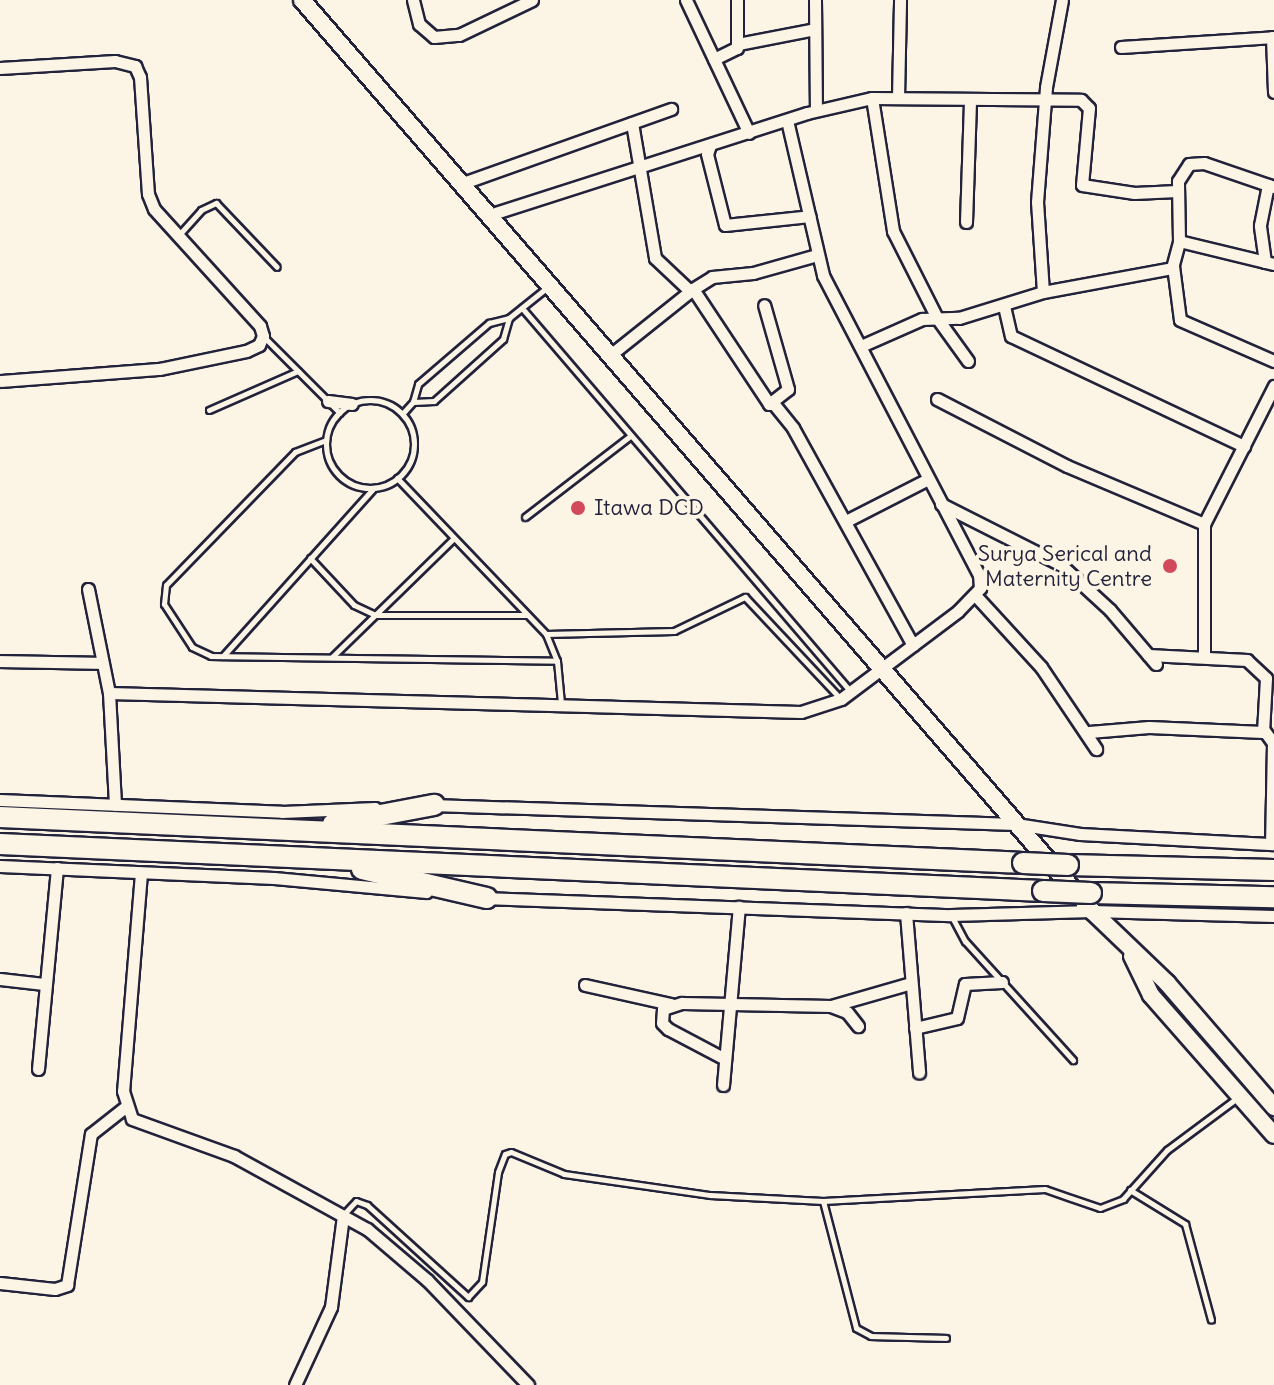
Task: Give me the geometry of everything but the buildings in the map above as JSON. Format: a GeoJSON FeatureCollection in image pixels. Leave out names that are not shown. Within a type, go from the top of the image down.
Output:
{"type":"FeatureCollection","features":[{"type":"Feature","properties":{"kind":"highway"},"geometry":{"type":"LineString","coordinates":[[294,832],[434,805]]}},
{"type":"Feature","properties":{"kind":"highway"},"geometry":{"type":"LineString","coordinates":[[0,817],[294,832],[488,836],[1068,865],[1274,870]]}},
{"type":"Feature","properties":{"kind":"highway"},"geometry":{"type":"LineString","coordinates":[[0,844],[1043,891],[1091,902],[1274,897]]}},
{"type":"Feature","properties":{"kind":"highway"},"geometry":{"type":"LineString","coordinates":[[318,859],[487,898]]}},
{"type":"Feature","properties":{"kind":"main road"},"geometry":{"type":"LineString","coordinates":[[302,0],[1016,824],[1091,902],[1130,951],[1167,983],[1274,1107]]}},
{"type":"Feature","properties":{"kind":"main road"},"geometry":{"type":"LineString","coordinates":[[1130,951],[1151,995],[1274,1135]]}},
{"type":"Feature","properties":{"kind":"street"},"geometry":{"type":"LineString","coordinates":[[413,0],[419,24],[434,37],[459,35],[532,0]]}},
{"type":"Feature","properties":{"kind":"street"},"geometry":{"type":"LineString","coordinates":[[686,0],[749,133]]}},
{"type":"Feature","properties":{"kind":"street"},"geometry":{"type":"LineString","coordinates":[[714,59],[735,51],[738,44],[737,0]]}},
{"type":"Feature","properties":{"kind":"street"},"geometry":{"type":"LineString","coordinates":[[815,0],[816,110]]}},
{"type":"Feature","properties":{"kind":"street"},"geometry":{"type":"LineString","coordinates":[[898,98],[900,0]]}},
{"type":"Feature","properties":{"kind":"street"},"geometry":{"type":"LineString","coordinates":[[1043,292],[1037,202],[1047,101],[1062,0]]}},
{"type":"Feature","properties":{"kind":"street"},"geometry":{"type":"LineString","coordinates":[[738,44],[815,29]]}},
{"type":"Feature","properties":{"kind":"street"},"geometry":{"type":"LineString","coordinates":[[1121,47],[1273,37],[1274,92]]}},
{"type":"Feature","properties":{"kind":"street"},"geometry":{"type":"LineString","coordinates":[[0,68],[115,61],[135,66],[148,194],[177,238],[260,326],[263,336],[259,345],[246,351],[159,369],[0,381]]}},
{"type":"Feature","properties":{"kind":"street"},"geometry":{"type":"LineString","coordinates":[[872,98],[893,231],[937,318],[968,361]]}},
{"type":"Feature","properties":{"kind":"street"},"geometry":{"type":"LineString","coordinates":[[489,215],[816,110],[872,98],[1047,101],[1088,105],[1082,185],[1134,193],[1177,191]]}},
{"type":"Feature","properties":{"kind":"street"},"geometry":{"type":"LineString","coordinates":[[966,222],[970,101]]}},
{"type":"Feature","properties":{"kind":"street"},"geometry":{"type":"LineString","coordinates":[[463,183],[671,109]]}},
{"type":"Feature","properties":{"kind":"street"},"geometry":{"type":"LineString","coordinates":[[109,693],[801,712],[846,696],[975,595],[979,575],[940,504],[817,255],[787,120]]}},
{"type":"Feature","properties":{"kind":"street"},"geometry":{"type":"LineString","coordinates":[[632,123],[655,258],[691,290],[763,401],[773,403],[793,428],[913,645]]}},
{"type":"Feature","properties":{"kind":"street"},"geometry":{"type":"LineString","coordinates":[[710,145],[707,154],[725,225],[810,216]]}},
{"type":"Feature","properties":{"kind":"street"},"geometry":{"type":"LineString","coordinates":[[1179,241],[1270,263],[1260,225],[1271,186],[1196,162],[1182,169],[1177,191],[1179,241],[1173,266],[1180,320],[1274,361]]}},
{"type":"Feature","properties":{"kind":"street"},"geometry":{"type":"LineString","coordinates":[[609,356],[666,314],[691,290],[712,277],[753,273],[817,255]]}},
{"type":"Feature","properties":{"kind":"street"},"geometry":{"type":"LineString","coordinates":[[861,346],[922,319],[959,318],[1043,292],[1173,266]]}},
{"type":"Feature","properties":{"kind":"street"},"geometry":{"type":"LineString","coordinates":[[764,305],[788,385],[785,395],[773,403]]}},
{"type":"Feature","properties":{"kind":"street"},"geometry":{"type":"LineString","coordinates":[[1004,306],[1011,336],[1244,446]]}},
{"type":"Feature","properties":{"kind":"street"},"geometry":{"type":"LineString","coordinates":[[1204,657],[1204,524],[1274,386]]}},
{"type":"Feature","properties":{"kind":"street"},"geometry":{"type":"LineString","coordinates":[[937,399],[1067,466],[1204,524]]}},
{"type":"Feature","properties":{"kind":"street"},"geometry":{"type":"LineString","coordinates":[[328,401],[352,404]]}},
{"type":"Feature","properties":{"kind":"street"},"geometry":{"type":"LineString","coordinates":[[846,521],[928,479]]}},
{"type":"Feature","properties":{"kind":"street"},"geometry":{"type":"LineString","coordinates":[[0,800],[282,812],[434,805],[1016,824],[1080,834],[1273,844],[1273,743],[1263,729],[1266,678],[1247,660],[1204,657],[1152,659],[1110,610],[1060,564],[940,504]]}},
{"type":"Feature","properties":{"kind":"street"},"geometry":{"type":"LineString","coordinates":[[88,589],[109,693],[115,805]]}},
{"type":"Feature","properties":{"kind":"street"},"geometry":{"type":"LineString","coordinates":[[975,595],[1034,659],[1089,732],[1096,749]]}},
{"type":"Feature","properties":{"kind":"street"},"geometry":{"type":"LineString","coordinates":[[0,661],[102,663]]}},
{"type":"Feature","properties":{"kind":"street"},"geometry":{"type":"LineString","coordinates":[[1089,732],[1149,727],[1263,729]]}},
{"type":"Feature","properties":{"kind":"street"},"geometry":{"type":"LineString","coordinates":[[0,866],[274,878],[487,898],[951,915],[1091,902],[1274,916]]}},
{"type":"Feature","properties":{"kind":"street"},"geometry":{"type":"LineString","coordinates":[[38,1069],[57,868]]}},
{"type":"Feature","properties":{"kind":"street"},"geometry":{"type":"LineString","coordinates":[[141,873],[124,1108],[132,1119],[234,1156],[344,1214],[376,1236],[427,1280],[528,1385]]}},
{"type":"Feature","properties":{"kind":"street"},"geometry":{"type":"LineString","coordinates":[[723,1085],[739,907]]}},
{"type":"Feature","properties":{"kind":"street"},"geometry":{"type":"LineString","coordinates":[[906,913],[919,1072]]}},
{"type":"Feature","properties":{"kind":"street"},"geometry":{"type":"LineString","coordinates":[[0,979],[44,984]]}},
{"type":"Feature","properties":{"kind":"street"},"geometry":{"type":"LineString","coordinates":[[915,1028],[957,1018],[965,984],[1002,982]]}},
{"type":"Feature","properties":{"kind":"street"},"geometry":{"type":"LineString","coordinates":[[585,985],[671,1004],[831,1006],[911,983]]}},
{"type":"Feature","properties":{"kind":"street"},"geometry":{"type":"LineString","coordinates":[[671,1004],[663,1009],[662,1023],[725,1059]]}},
{"type":"Feature","properties":{"kind":"street"},"geometry":{"type":"LineString","coordinates":[[831,1006],[847,1012],[858,1026]]}},
{"type":"Feature","properties":{"kind":"street"},"geometry":{"type":"LineString","coordinates":[[0,1283],[55,1289],[67,1285],[91,1134],[124,1108]]}},
{"type":"Feature","properties":{"kind":"street"},"geometry":{"type":"LineString","coordinates":[[295,1385],[331,1307],[344,1214]]}},
{"type":"Feature","properties":{"kind":"lane"},"geometry":{"type":"LineString","coordinates":[[177,238],[201,210],[216,203],[277,267]]}},
{"type":"Feature","properties":{"kind":"lane"},"geometry":{"type":"LineString","coordinates":[[403,413],[413,402],[418,384],[489,323],[509,318],[549,286]]}},
{"type":"Feature","properties":{"kind":"lane"},"geometry":{"type":"LineString","coordinates":[[522,308],[846,696]]}},
{"type":"Feature","properties":{"kind":"lane"},"geometry":{"type":"LineString","coordinates":[[413,402],[434,401],[503,339],[509,318]]}},
{"type":"Feature","properties":{"kind":"lane"},"geometry":{"type":"LineString","coordinates":[[263,336],[340,413]]}},
{"type":"Feature","properties":{"kind":"lane"},"geometry":{"type":"LineString","coordinates":[[209,410],[298,371]]}},
{"type":"Feature","properties":{"kind":"lane"},"geometry":{"type":"LineString","coordinates":[[223,656],[373,488],[397,478],[414,444],[403,413],[382,402],[352,404],[340,413],[326,440],[295,452],[166,585],[164,604],[183,637],[202,653],[223,656],[557,661]]}},
{"type":"Feature","properties":{"kind":"lane"},"geometry":{"type":"LineString","coordinates":[[525,517],[629,437]]}},
{"type":"Feature","properties":{"kind":"lane"},"geometry":{"type":"LineString","coordinates":[[326,440],[334,469],[358,486],[373,488]]}},
{"type":"Feature","properties":{"kind":"lane"},"geometry":{"type":"LineString","coordinates":[[397,478],[546,634],[557,661],[562,707]]}},
{"type":"Feature","properties":{"kind":"lane"},"geometry":{"type":"LineString","coordinates":[[332,657],[454,538]]}},
{"type":"Feature","properties":{"kind":"lane"},"geometry":{"type":"LineString","coordinates":[[310,558],[354,605],[375,615],[527,615]]}},
{"type":"Feature","properties":{"kind":"lane"},"geometry":{"type":"LineString","coordinates":[[546,634],[674,631],[745,597],[846,696]]}},
{"type":"Feature","properties":{"kind":"lane"},"geometry":{"type":"LineString","coordinates":[[951,915],[965,941],[1073,1060]]}},
{"type":"Feature","properties":{"kind":"lane"},"geometry":{"type":"LineString","coordinates":[[344,1214],[352,1203],[367,1205],[468,1297],[480,1290],[498,1172],[505,1154],[511,1152],[564,1174],[710,1195],[823,1201],[1045,1189],[1100,1208],[1112,1206],[1167,1150],[1240,1096]]}},
{"type":"Feature","properties":{"kind":"lane"},"geometry":{"type":"LineString","coordinates":[[1130,1190],[1185,1224],[1211,1320]]}},
{"type":"Feature","properties":{"kind":"lane"},"geometry":{"type":"LineString","coordinates":[[823,1201],[856,1328],[871,1336],[946,1338]]}},
{"type":"Feature","properties":{"kind":"place","name":"Itawa DCD"},"geometry":{"type":"Point","coordinates":[578,508]}},
{"type":"Feature","properties":{"kind":"place","name":"Surya Serical and Maternity Centre"},"geometry":{"type":"Point","coordinates":[1170,566]}}]}
